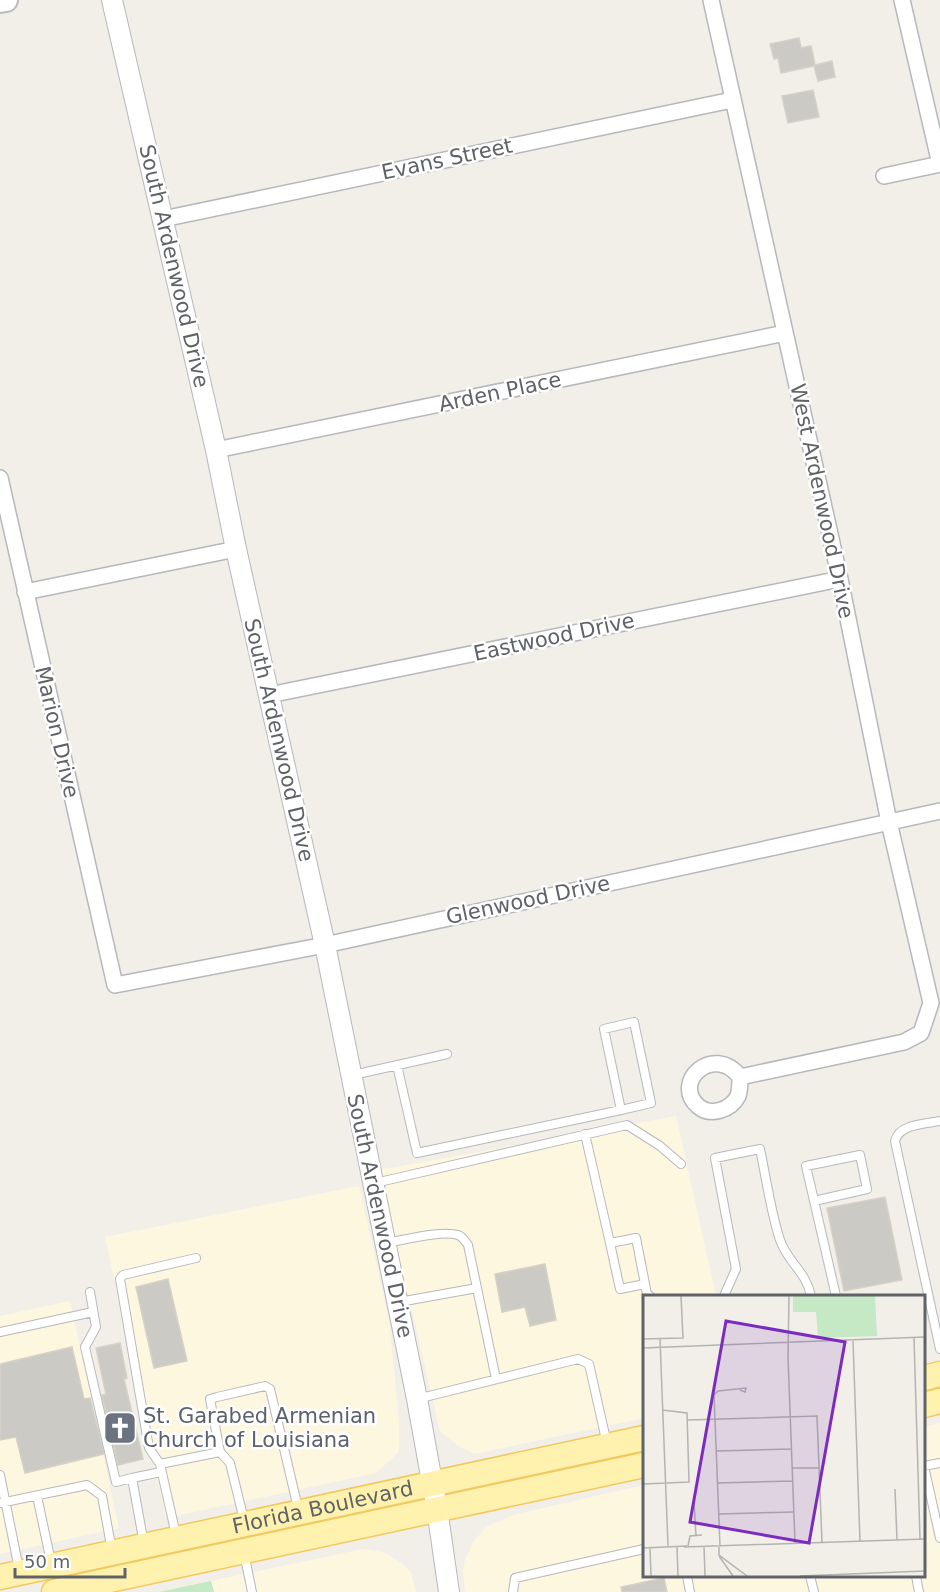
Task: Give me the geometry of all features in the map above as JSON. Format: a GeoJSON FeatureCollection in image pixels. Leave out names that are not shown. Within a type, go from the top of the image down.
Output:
{"type":"FeatureCollection","features":[{"type":"Feature","properties":{"kind":"main road"},"geometry":{"type":"LineString","coordinates":[[0,1],[6,0]]}},
{"type":"Feature","properties":{"kind":"main road"},"geometry":{"type":"LineString","coordinates":[[925,1378],[940,1374]]}},
{"type":"Feature","properties":{"kind":"main road"},"geometry":{"type":"LineString","coordinates":[[925,1404],[940,1401]]}},
{"type":"Feature","properties":{"kind":"main road","name":"Florida Boulevard"},"geometry":{"type":"LineString","coordinates":[[10,1575],[643,1438]]}},
{"type":"Feature","properties":{"kind":"main road","name":"Florida Boulevard"},"geometry":{"type":"LineString","coordinates":[[54,1592],[643,1465]]}},
{"type":"Feature","properties":{"kind":"street","name":"South Ardenwood Drive"},"geometry":{"type":"LineString","coordinates":[[112,0],[216,450],[325,945],[417,1399],[433,1484],[449,1592]]}},
{"type":"Feature","properties":{"kind":"street","name":"West Ardenwood Drive"},"geometry":{"type":"LineString","coordinates":[[711,0],[840,579],[889,822],[931,1003],[921,1034],[904,1042],[740,1077]]}},
{"type":"Feature","properties":{"kind":"street"},"geometry":{"type":"LineString","coordinates":[[884,176],[940,164],[902,0]]}},
{"type":"Feature","properties":{"kind":"street","name":"Evans Street"},"geometry":{"type":"LineString","coordinates":[[163,219],[732,100]]}},
{"type":"Feature","properties":{"kind":"street","name":"Arden Place"},"geometry":{"type":"LineString","coordinates":[[216,450],[785,333]]}},
{"type":"Feature","properties":{"kind":"street","name":"Marion Drive"},"geometry":{"type":"LineString","coordinates":[[0,478],[115,985]]}},
{"type":"Feature","properties":{"kind":"street"},"geometry":{"type":"LineString","coordinates":[[25,592],[236,549]]}},
{"type":"Feature","properties":{"kind":"street","name":"Eastwood Drive"},"geometry":{"type":"LineString","coordinates":[[269,695],[840,579]]}},
{"type":"Feature","properties":{"kind":"street","name":"Glenwood Drive"},"geometry":{"type":"LineString","coordinates":[[115,985],[325,945],[940,811]]}},
{"type":"Feature","properties":{"kind":"lane"},"geometry":{"type":"LineString","coordinates":[[397,1065],[417,1153],[621,1110],[651,1103],[634,1023],[604,1029],[621,1110]]}},
{"type":"Feature","properties":{"kind":"lane"},"geometry":{"type":"LineString","coordinates":[[351,1076],[447,1054]]}},
{"type":"Feature","properties":{"kind":"lane"},"geometry":{"type":"LineString","coordinates":[[940,1121],[902,1130],[897,1134],[895,1141],[940,1349]]}},
{"type":"Feature","properties":{"kind":"lane"},"geometry":{"type":"LineString","coordinates":[[373,1183],[627,1125],[660,1146],[681,1164]]}},
{"type":"Feature","properties":{"kind":"lane"},"geometry":{"type":"LineString","coordinates":[[585,1134],[620,1289],[645,1284]]}},
{"type":"Feature","properties":{"kind":"lane"},"geometry":{"type":"LineString","coordinates":[[724,1295],[736,1269],[715,1158],[760,1149],[780,1240],[788,1257],[808,1283],[811,1295]]}},
{"type":"Feature","properties":{"kind":"lane"},"geometry":{"type":"LineString","coordinates":[[814,1201],[867,1189],[860,1155],[806,1166],[814,1201],[836,1295]]}},
{"type":"Feature","properties":{"kind":"lane"},"geometry":{"type":"LineString","coordinates":[[385,1243],[456,1234],[463,1238],[468,1245],[496,1379]]}},
{"type":"Feature","properties":{"kind":"lane"},"geometry":{"type":"LineString","coordinates":[[610,1243],[636,1238],[645,1284],[650,1295]]}},
{"type":"Feature","properties":{"kind":"lane"},"geometry":{"type":"LineString","coordinates":[[177,1539],[160,1468],[149,1448],[120,1279],[123,1275],[196,1258]]}},
{"type":"Feature","properties":{"kind":"lane"},"geometry":{"type":"LineString","coordinates":[[398,1302],[477,1288]]}},
{"type":"Feature","properties":{"kind":"lane"},"geometry":{"type":"LineString","coordinates":[[90,1292],[96,1327],[85,1347],[116,1482],[220,1452]]}},
{"type":"Feature","properties":{"kind":"lane"},"geometry":{"type":"LineString","coordinates":[[0,1332],[93,1312]]}},
{"type":"Feature","properties":{"kind":"lane"},"geometry":{"type":"LineString","coordinates":[[417,1399],[578,1359],[585,1360],[589,1364],[595,1386],[607,1446]]}},
{"type":"Feature","properties":{"kind":"lane"},"geometry":{"type":"LineString","coordinates":[[245,1525],[230,1463],[220,1452],[210,1399],[265,1386],[270,1389],[299,1513]]}},
{"type":"Feature","properties":{"kind":"lane"},"geometry":{"type":"LineString","coordinates":[[925,1466],[940,1463]]}},
{"type":"Feature","properties":{"kind":"lane"},"geometry":{"type":"LineString","coordinates":[[925,1470],[940,1538]]}},
{"type":"Feature","properties":{"kind":"lane"},"geometry":{"type":"LineString","coordinates":[[0,1475],[10,1575]]}},
{"type":"Feature","properties":{"kind":"lane"},"geometry":{"type":"LineString","coordinates":[[132,1478],[144,1546]]}},
{"type":"Feature","properties":{"kind":"lane"},"geometry":{"type":"LineString","coordinates":[[3,1503],[87,1485],[102,1496],[112,1553]]}},
{"type":"Feature","properties":{"kind":"lane"},"geometry":{"type":"LineString","coordinates":[[37,1496],[52,1566]]}},
{"type":"Feature","properties":{"kind":"lane"},"geometry":{"type":"LineString","coordinates":[[513,1592],[515,1578],[643,1549]]}},
{"type":"Feature","properties":{"kind":"lane"},"geometry":{"type":"LineString","coordinates":[[243,1552],[252,1592]]}},
{"type":"Feature","properties":{"kind":"lane"},"geometry":{"type":"LineString","coordinates":[[687,1577],[690,1592]]}},
{"type":"Feature","properties":{"kind":"lane"},"geometry":{"type":"LineString","coordinates":[[810,1577],[814,1592]]}},
{"type":"Feature","properties":{"kind":"lane"},"geometry":{"type":"LineString","coordinates":[[916,1577],[919,1592]]}},
{"type":"Feature","properties":{"kind":"shaded area"},"geometry":{"type":"Polygon","coordinates":[[[676,1116],[716,1295],[643,1295],[643,1418],[474,1454],[457,1445],[440,1431],[379,1170],[676,1116]]]}},
{"type":"Feature","properties":{"kind":"shaded area"},"geometry":{"type":"Polygon","coordinates":[[[359,1186],[389,1321],[399,1420],[399,1452],[376,1473],[166,1518],[105,1237],[359,1186]]]}},
{"type":"Feature","properties":{"kind":"shaded area"},"geometry":{"type":"Polygon","coordinates":[[[70,1301],[119,1528],[0,1554],[0,1316],[70,1301]]]}},
{"type":"Feature","properties":{"kind":"shaded area"},"geometry":{"type":"Polygon","coordinates":[[[940,1423],[940,1592],[465,1592],[463,1572],[465,1560],[474,1541],[486,1527],[513,1515],[643,1485],[643,1577],[925,1577],[925,1427],[940,1423]]]}},
{"type":"Feature","properties":{"kind":"shaded area"},"geometry":{"type":"Polygon","coordinates":[[[363,1549],[383,1552],[403,1564],[411,1573],[416,1592],[214,1592],[211,1581],[363,1549]]]}},
{"type":"Feature","properties":{"kind":"green space"},"geometry":{"type":"Polygon","coordinates":[[[211,1581],[214,1592],[159,1592],[211,1581]]]}},
{"type":"Feature","properties":{"kind":"building"},"geometry":{"type":"Polygon","coordinates":[[[799,38],[801,48],[811,46],[815,65],[832,61],[835,77],[818,81],[814,66],[781,73],[778,58],[774,59],[770,44],[799,38]]]}},
{"type":"Feature","properties":{"kind":"building"},"geometry":{"type":"Polygon","coordinates":[[[813,90],[819,117],[788,123],[782,96],[813,90]]]}},
{"type":"Feature","properties":{"kind":"building"},"geometry":{"type":"Polygon","coordinates":[[[885,1197],[902,1280],[844,1291],[827,1208],[885,1197]]]}},
{"type":"Feature","properties":{"kind":"building"},"geometry":{"type":"Polygon","coordinates":[[[545,1264],[556,1320],[530,1326],[525,1307],[502,1312],[495,1274],[545,1264]]]}},
{"type":"Feature","properties":{"kind":"building"},"geometry":{"type":"Polygon","coordinates":[[[168,1279],[187,1361],[154,1368],[136,1287],[168,1279]]]}},
{"type":"Feature","properties":{"kind":"building","name":"St. Garabed Armenian Church of Louisiana"},"geometry":{"type":"Polygon","coordinates":[[[120,1343],[127,1378],[124,1379],[143,1459],[118,1465],[102,1395],[106,1394],[96,1348],[120,1343]]]}},
{"type":"Feature","properties":{"kind":"building"},"geometry":{"type":"Polygon","coordinates":[[[72,1347],[84,1399],[90,1398],[104,1454],[25,1473],[16,1437],[0,1440],[0,1364],[72,1347]]]}},
{"type":"Feature","properties":{"kind":"building"},"geometry":{"type":"Polygon","coordinates":[[[664,1578],[667,1592],[622,1592],[621,1587],[664,1578]]]}},
{"type":"Feature","properties":{"kind":"place","name":"St. Garabed Armenian Church of Louisiana"},"geometry":{"type":"Point","coordinates":[120,1428]}}]}
